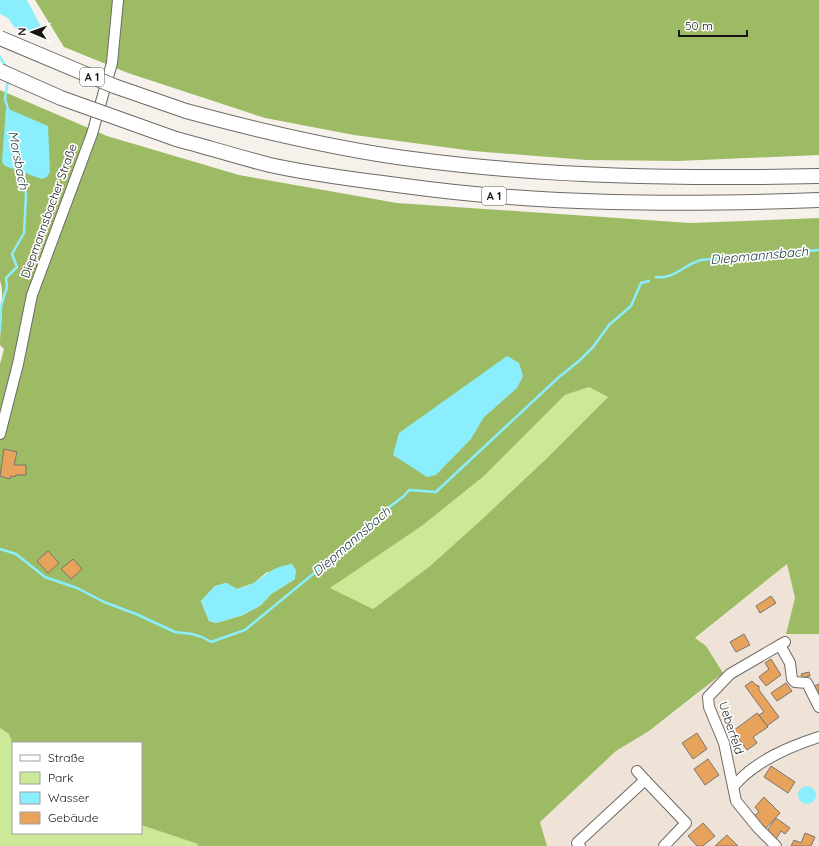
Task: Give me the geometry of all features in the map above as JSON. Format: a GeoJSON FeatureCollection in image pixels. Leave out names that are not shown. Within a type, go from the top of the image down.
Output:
{"type":"FeatureCollection","features":[{"type":"Feature","properties":{"kind":"highway","name":"A 1"},"geometry":{"type":"LineString","coordinates":[[0,38],[114,86],[186,111],[267,132],[322,144],[410,159],[480,168],[545,173],[650,177],[819,176]]}},
{"type":"Feature","properties":{"kind":"highway","name":"A 1"},"geometry":{"type":"LineString","coordinates":[[0,71],[68,101],[176,138],[270,165],[357,181],[440,192],[571,201],[723,203],[819,200]]}},
{"type":"Feature","properties":{"kind":"street","name":"Diepmannsbacher Straße"},"geometry":{"type":"LineString","coordinates":[[0,432],[18,364],[32,296],[92,134],[112,63],[118,0]]}},
{"type":"Feature","properties":{"kind":"street","name":"Ueberfeld"},"geometry":{"type":"LineString","coordinates":[[776,846],[740,807],[734,796],[734,786],[724,743],[709,707],[708,697],[730,674],[782,644],[790,663],[792,679],[795,682],[807,683],[819,707]]}},
{"type":"Feature","properties":{"kind":"street"},"geometry":{"type":"LineString","coordinates":[[734,786],[741,778],[759,765],[792,746],[819,737],[819,740]]}},
{"type":"Feature","properties":{"kind":"street"},"geometry":{"type":"LineString","coordinates":[[637,771],[686,823],[664,846]]}},
{"type":"Feature","properties":{"kind":"street"},"geometry":{"type":"LineString","coordinates":[[580,846],[577,843],[646,780]]}},
{"type":"Feature","properties":{"kind":"shaded area"},"geometry":{"type":"Polygon","coordinates":[[[787,564],[795,598],[786,633],[819,634],[819,846],[547,846],[540,822],[616,751],[649,731],[703,690],[695,639],[787,564]]]}},
{"type":"Feature","properties":{"kind":"green space"},"geometry":{"type":"Polygon","coordinates":[[[35,0],[819,0],[819,155],[678,161],[587,160],[473,151],[354,135],[265,118],[128,73],[64,47],[35,0]]]}},
{"type":"Feature","properties":{"kind":"green space"},"geometry":{"type":"Polygon","coordinates":[[[0,90],[107,136],[239,175],[397,203],[690,223],[819,218],[819,634],[786,634],[795,598],[787,564],[695,638],[706,646],[723,673],[649,731],[616,751],[540,822],[547,846],[197,846],[198,844],[142,825],[142,742],[12,742],[9,734],[0,728],[0,364],[4,349],[0,345],[2,302],[0,90]],[[523,376],[484,417],[516,388],[523,376]],[[589,387],[565,395],[484,476],[423,525],[330,588],[373,609],[430,566],[546,459],[608,397],[589,387]],[[267,572],[254,583],[237,589],[226,583],[215,586],[201,601],[209,621],[216,623],[243,615],[261,605],[271,594],[295,579],[267,572]]]}},
{"type":"Feature","properties":{"kind":"green space"},"geometry":{"type":"Polygon","coordinates":[[[589,387],[608,397],[546,459],[430,566],[373,609],[329,588],[423,525],[484,476],[565,395],[589,387]]]}},
{"type":"Feature","properties":{"kind":"green space"},"geometry":{"type":"Polygon","coordinates":[[[0,728],[9,734],[12,742],[12,834],[142,834],[142,825],[198,844],[197,846],[0,846],[0,728]]]}},
{"type":"Feature","properties":{"kind":"water"},"geometry":{"type":"Polygon","coordinates":[[[0,0],[27,0],[49,42],[14,27],[8,18],[0,14],[0,0]]]}},
{"type":"Feature","properties":{"kind":"water"},"geometry":{"type":"Polygon","coordinates":[[[6,108],[48,126],[50,172],[47,177],[42,179],[5,166],[2,162],[6,108]]]}},
{"type":"Feature","properties":{"kind":"water"},"geometry":{"type":"Polygon","coordinates":[[[507,356],[519,363],[523,376],[517,388],[484,417],[471,439],[436,475],[427,477],[393,455],[399,433],[507,356]]]}},
{"type":"Feature","properties":{"kind":"water"},"geometry":{"type":"Polygon","coordinates":[[[292,564],[296,570],[295,579],[271,594],[261,605],[243,615],[216,623],[209,621],[201,601],[215,586],[226,583],[237,589],[251,584],[276,568],[292,564]]]}},
{"type":"Feature","properties":{"kind":"water"},"geometry":{"type":"Polygon","coordinates":[[[807,786],[813,789],[816,795],[813,801],[807,804],[801,801],[798,795],[801,789],[807,786]]]}},
{"type":"Feature","properties":{"kind":"building"},"geometry":{"type":"Polygon","coordinates":[[[4,449],[17,452],[14,465],[26,465],[26,475],[16,475],[15,477],[11,476],[10,479],[0,476],[4,449]]]}},
{"type":"Feature","properties":{"kind":"building"},"geometry":{"type":"Polygon","coordinates":[[[48,551],[59,563],[48,573],[37,561],[48,551]]]}},
{"type":"Feature","properties":{"kind":"building"},"geometry":{"type":"Polygon","coordinates":[[[73,559],[82,569],[71,579],[61,569],[73,559]]]}},
{"type":"Feature","properties":{"kind":"building"},"geometry":{"type":"Polygon","coordinates":[[[771,596],[776,603],[760,613],[756,606],[771,596]]]}},
{"type":"Feature","properties":{"kind":"building"},"geometry":{"type":"Polygon","coordinates":[[[744,634],[750,645],[736,652],[730,642],[744,634]]]}},
{"type":"Feature","properties":{"kind":"building"},"geometry":{"type":"Polygon","coordinates":[[[771,659],[781,675],[766,686],[759,677],[769,669],[765,663],[771,659]]]}},
{"type":"Feature","properties":{"kind":"building"},"geometry":{"type":"Polygon","coordinates":[[[809,672],[810,676],[803,678],[801,674],[809,672]]]}},
{"type":"Feature","properties":{"kind":"building"},"geometry":{"type":"Polygon","coordinates":[[[752,681],[759,686],[759,690],[779,717],[767,726],[759,715],[764,712],[745,686],[752,681]]]}},
{"type":"Feature","properties":{"kind":"building"},"geometry":{"type":"Polygon","coordinates":[[[786,683],[792,691],[777,701],[771,693],[786,683]]]}},
{"type":"Feature","properties":{"kind":"building"},"geometry":{"type":"Polygon","coordinates":[[[819,684],[819,697],[813,687],[819,684]]]}},
{"type":"Feature","properties":{"kind":"building"},"geometry":{"type":"Polygon","coordinates":[[[757,713],[768,727],[753,737],[757,743],[747,750],[733,731],[757,713]]]}},
{"type":"Feature","properties":{"kind":"building"},"geometry":{"type":"Polygon","coordinates":[[[697,733],[707,749],[693,759],[682,743],[697,733]]]}},
{"type":"Feature","properties":{"kind":"building"},"geometry":{"type":"Polygon","coordinates":[[[708,759],[719,775],[705,785],[694,769],[708,759]]]}},
{"type":"Feature","properties":{"kind":"building"},"geometry":{"type":"Polygon","coordinates":[[[771,766],[795,782],[788,793],[764,777],[771,766]]]}},
{"type":"Feature","properties":{"kind":"building"},"geometry":{"type":"Polygon","coordinates":[[[764,797],[780,813],[766,828],[754,816],[759,812],[755,807],[764,797]]]}},
{"type":"Feature","properties":{"kind":"building"},"geometry":{"type":"Polygon","coordinates":[[[776,818],[790,828],[785,834],[781,831],[776,839],[766,832],[776,818]]]}},
{"type":"Feature","properties":{"kind":"building"},"geometry":{"type":"Polygon","coordinates":[[[703,823],[715,836],[703,846],[697,846],[688,836],[703,823]]]}},
{"type":"Feature","properties":{"kind":"building"},"geometry":{"type":"Polygon","coordinates":[[[805,833],[815,837],[811,846],[791,846],[794,840],[801,843],[805,833]]]}},
{"type":"Feature","properties":{"kind":"building"},"geometry":{"type":"Polygon","coordinates":[[[727,835],[738,846],[715,846],[727,835]]]}},
{"type":"Feature","properties":{"kind":"waterway","name":"Morsbach"},"geometry":{"type":"LineString","coordinates":[[0,57],[6,67]]}},
{"type":"Feature","properties":{"kind":"waterway","name":"Morsbach"},"geometry":{"type":"LineString","coordinates":[[8,79],[5,99],[9,112]]}},
{"type":"Feature","properties":{"kind":"waterway","name":"Morsbach"},"geometry":{"type":"LineString","coordinates":[[0,330],[1,306],[7,287],[6,278],[17,267],[12,254],[24,233],[26,196],[24,171]]}},
{"type":"Feature","properties":{"kind":"waterway","name":"Diepmannsbach"},"geometry":{"type":"LineString","coordinates":[[656,277],[668,276],[701,260],[819,250]]}},
{"type":"Feature","properties":{"kind":"waterway","name":"Diepmannsbach"},"geometry":{"type":"LineString","coordinates":[[0,549],[16,554],[45,577],[77,588],[104,602],[136,614],[175,632],[192,634],[211,642],[245,630],[335,556],[379,515],[404,496],[409,490],[436,492],[559,377],[579,361],[593,347],[609,325],[631,306],[641,283],[649,281]]}}]}
